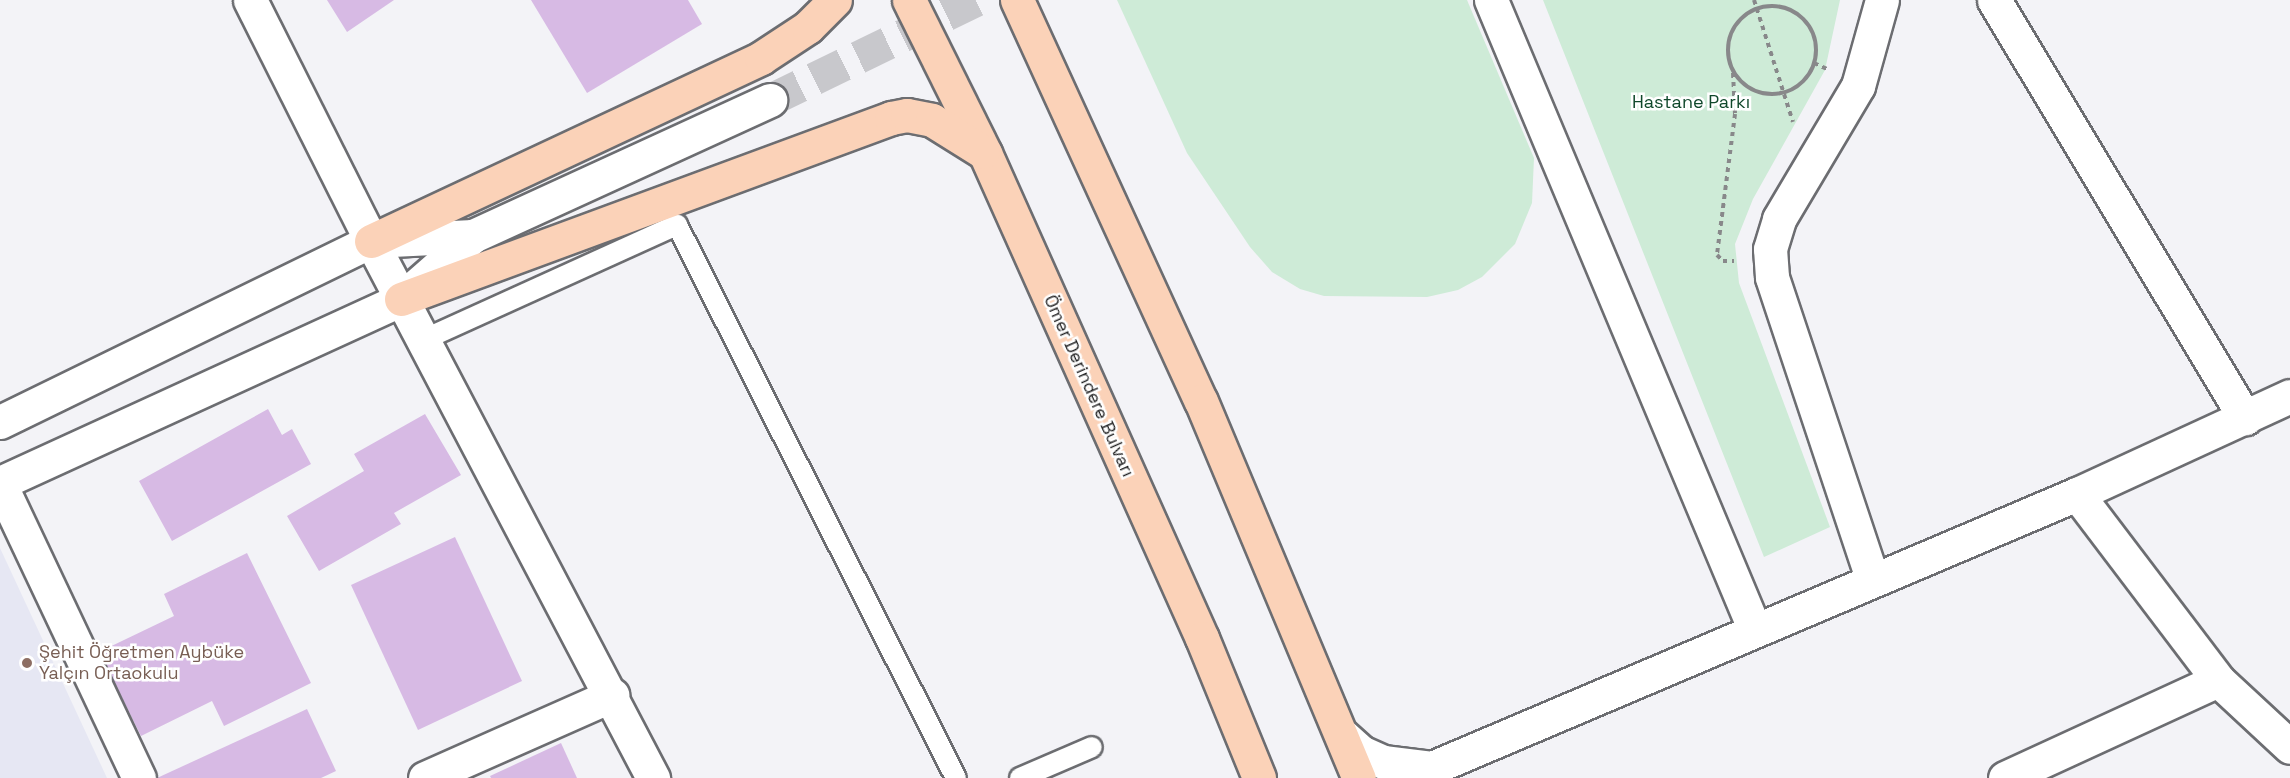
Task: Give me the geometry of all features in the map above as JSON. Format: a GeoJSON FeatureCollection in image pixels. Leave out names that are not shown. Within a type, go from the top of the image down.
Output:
{"type":"FeatureCollection","features":[{"type":"Feature","properties":{"kind":"highway"},"geometry":{"type":"LineString","coordinates":[[370,241],[760,58],[808,27],[835,0]]}},
{"type":"Feature","properties":{"kind":"highway","name":"Ömer Derindere Bulvarı"},"geometry":{"type":"LineString","coordinates":[[909,0],[985,153],[1202,638],[1259,778]]}},
{"type":"Feature","properties":{"kind":"highway"},"geometry":{"type":"LineString","coordinates":[[1017,0],[1201,400],[1359,778]]}},
{"type":"Feature","properties":{"kind":"highway"},"geometry":{"type":"LineString","coordinates":[[401,299],[891,118],[907,115],[932,120],[985,153]]}},
{"type":"Feature","properties":{"kind":"street"},"geometry":{"type":"LineString","coordinates":[[250,0],[370,241],[612,695],[653,778]]}},
{"type":"Feature","properties":{"kind":"street"},"geometry":{"type":"LineString","coordinates":[[1491,0],[1754,628]]}},
{"type":"Feature","properties":{"kind":"street"},"geometry":{"type":"LineString","coordinates":[[1872,579],[1770,262],[1779,219],[1858,86],[1882,0]]}},
{"type":"Feature","properties":{"kind":"street"},"geometry":{"type":"LineString","coordinates":[[1994,0],[2245,418]]}},
{"type":"Feature","properties":{"kind":"street"},"geometry":{"type":"LineString","coordinates":[[140,778],[0,484],[401,299],[472,236],[770,100]]}},
{"type":"Feature","properties":{"kind":"street"},"geometry":{"type":"LineString","coordinates":[[0,422],[370,241],[472,236]]}},
{"type":"Feature","properties":{"kind":"street"},"geometry":{"type":"LineString","coordinates":[[1341,734],[1361,752],[1383,762],[1427,773],[1754,628],[2077,494],[2290,396]]}},
{"type":"Feature","properties":{"kind":"street"},"geometry":{"type":"LineString","coordinates":[[2077,494],[2218,680],[2290,747]]}},
{"type":"Feature","properties":{"kind":"street"},"geometry":{"type":"LineString","coordinates":[[2005,778],[2218,680]]}},
{"type":"Feature","properties":{"kind":"street"},"geometry":{"type":"LineString","coordinates":[[425,778],[612,695]]}},
{"type":"Feature","properties":{"kind":"lane"},"geometry":{"type":"LineString","coordinates":[[423,340],[677,225],[956,778]]}},
{"type":"Feature","properties":{"kind":"lane"},"geometry":{"type":"LineString","coordinates":[[1020,778],[1092,747]]}},
{"type":"Feature","properties":{"kind":"path"},"geometry":{"type":"LineString","coordinates":[[1754,0],[1808,170]]}},
{"type":"Feature","properties":{"kind":"path"},"geometry":{"type":"LineString","coordinates":[[1733,72],[1757,92],[1783,93],[1808,75],[1816,49],[1813,35],[1797,13],[1770,6],[1757,8],[1733,28],[1728,58],[1733,72],[1735,114],[1717,255],[1723,261],[1770,262]]}},
{"type":"Feature","properties":{"kind":"shaded area","name":"Şehit Öğretmen Aybüke Yalçın Ortaokulu"},"geometry":{"type":"Polygon","coordinates":[[[0,548],[107,778],[0,778],[0,548]]]}},
{"type":"Feature","properties":{"kind":"green space"},"geometry":{"type":"Polygon","coordinates":[[[1117,0],[1467,0],[1534,158],[1532,203],[1515,244],[1482,277],[1458,290],[1427,297],[1324,296],[1300,289],[1272,272],[1250,247],[1187,153],[1117,0]]]}},
{"type":"Feature","properties":{"kind":"green space","name":"Hastane Parkı"},"geometry":{"type":"Polygon","coordinates":[[[1543,0],[1840,0],[1825,70],[1753,199],[1735,244],[1739,283],[1830,527],[1764,557],[1543,0]]]}},
{"type":"Feature","properties":{"kind":"building"},"geometry":{"type":"Polygon","coordinates":[[[327,0],[394,0],[347,32],[327,0]]]}},
{"type":"Feature","properties":{"kind":"building"},"geometry":{"type":"Polygon","coordinates":[[[531,0],[688,0],[702,24],[587,93],[531,0]]]}},
{"type":"Feature","properties":{"kind":"building"},"geometry":{"type":"Polygon","coordinates":[[[268,409],[282,435],[292,429],[311,464],[172,541],[139,481],[268,409]]]}},
{"type":"Feature","properties":{"kind":"building"},"geometry":{"type":"Polygon","coordinates":[[[425,414],[461,475],[394,513],[401,524],[319,571],[287,516],[364,471],[354,454],[425,414]]]}},
{"type":"Feature","properties":{"kind":"building"},"geometry":{"type":"Polygon","coordinates":[[[455,537],[522,681],[418,730],[351,585],[455,537]]]}},
{"type":"Feature","properties":{"kind":"building"},"geometry":{"type":"Polygon","coordinates":[[[247,553],[311,683],[224,726],[212,701],[141,736],[99,652],[174,616],[164,594],[247,553]]]}},
{"type":"Feature","properties":{"kind":"building"},"geometry":{"type":"Polygon","coordinates":[[[307,709],[336,771],[321,778],[157,778],[307,709]]]}},
{"type":"Feature","properties":{"kind":"building"},"geometry":{"type":"Polygon","coordinates":[[[561,743],[577,778],[491,778],[490,776],[561,743]]]}},
{"type":"Feature","properties":{"kind":"tunnel"},"geometry":{"type":"LineString","coordinates":[[770,100],[976,0]]}},
{"type":"Feature","properties":{"kind":"place","name":"Şehit Öğretmen Aybüke Yalçın Ortaokulu"},"geometry":{"type":"Point","coordinates":[27,663]}}]}
